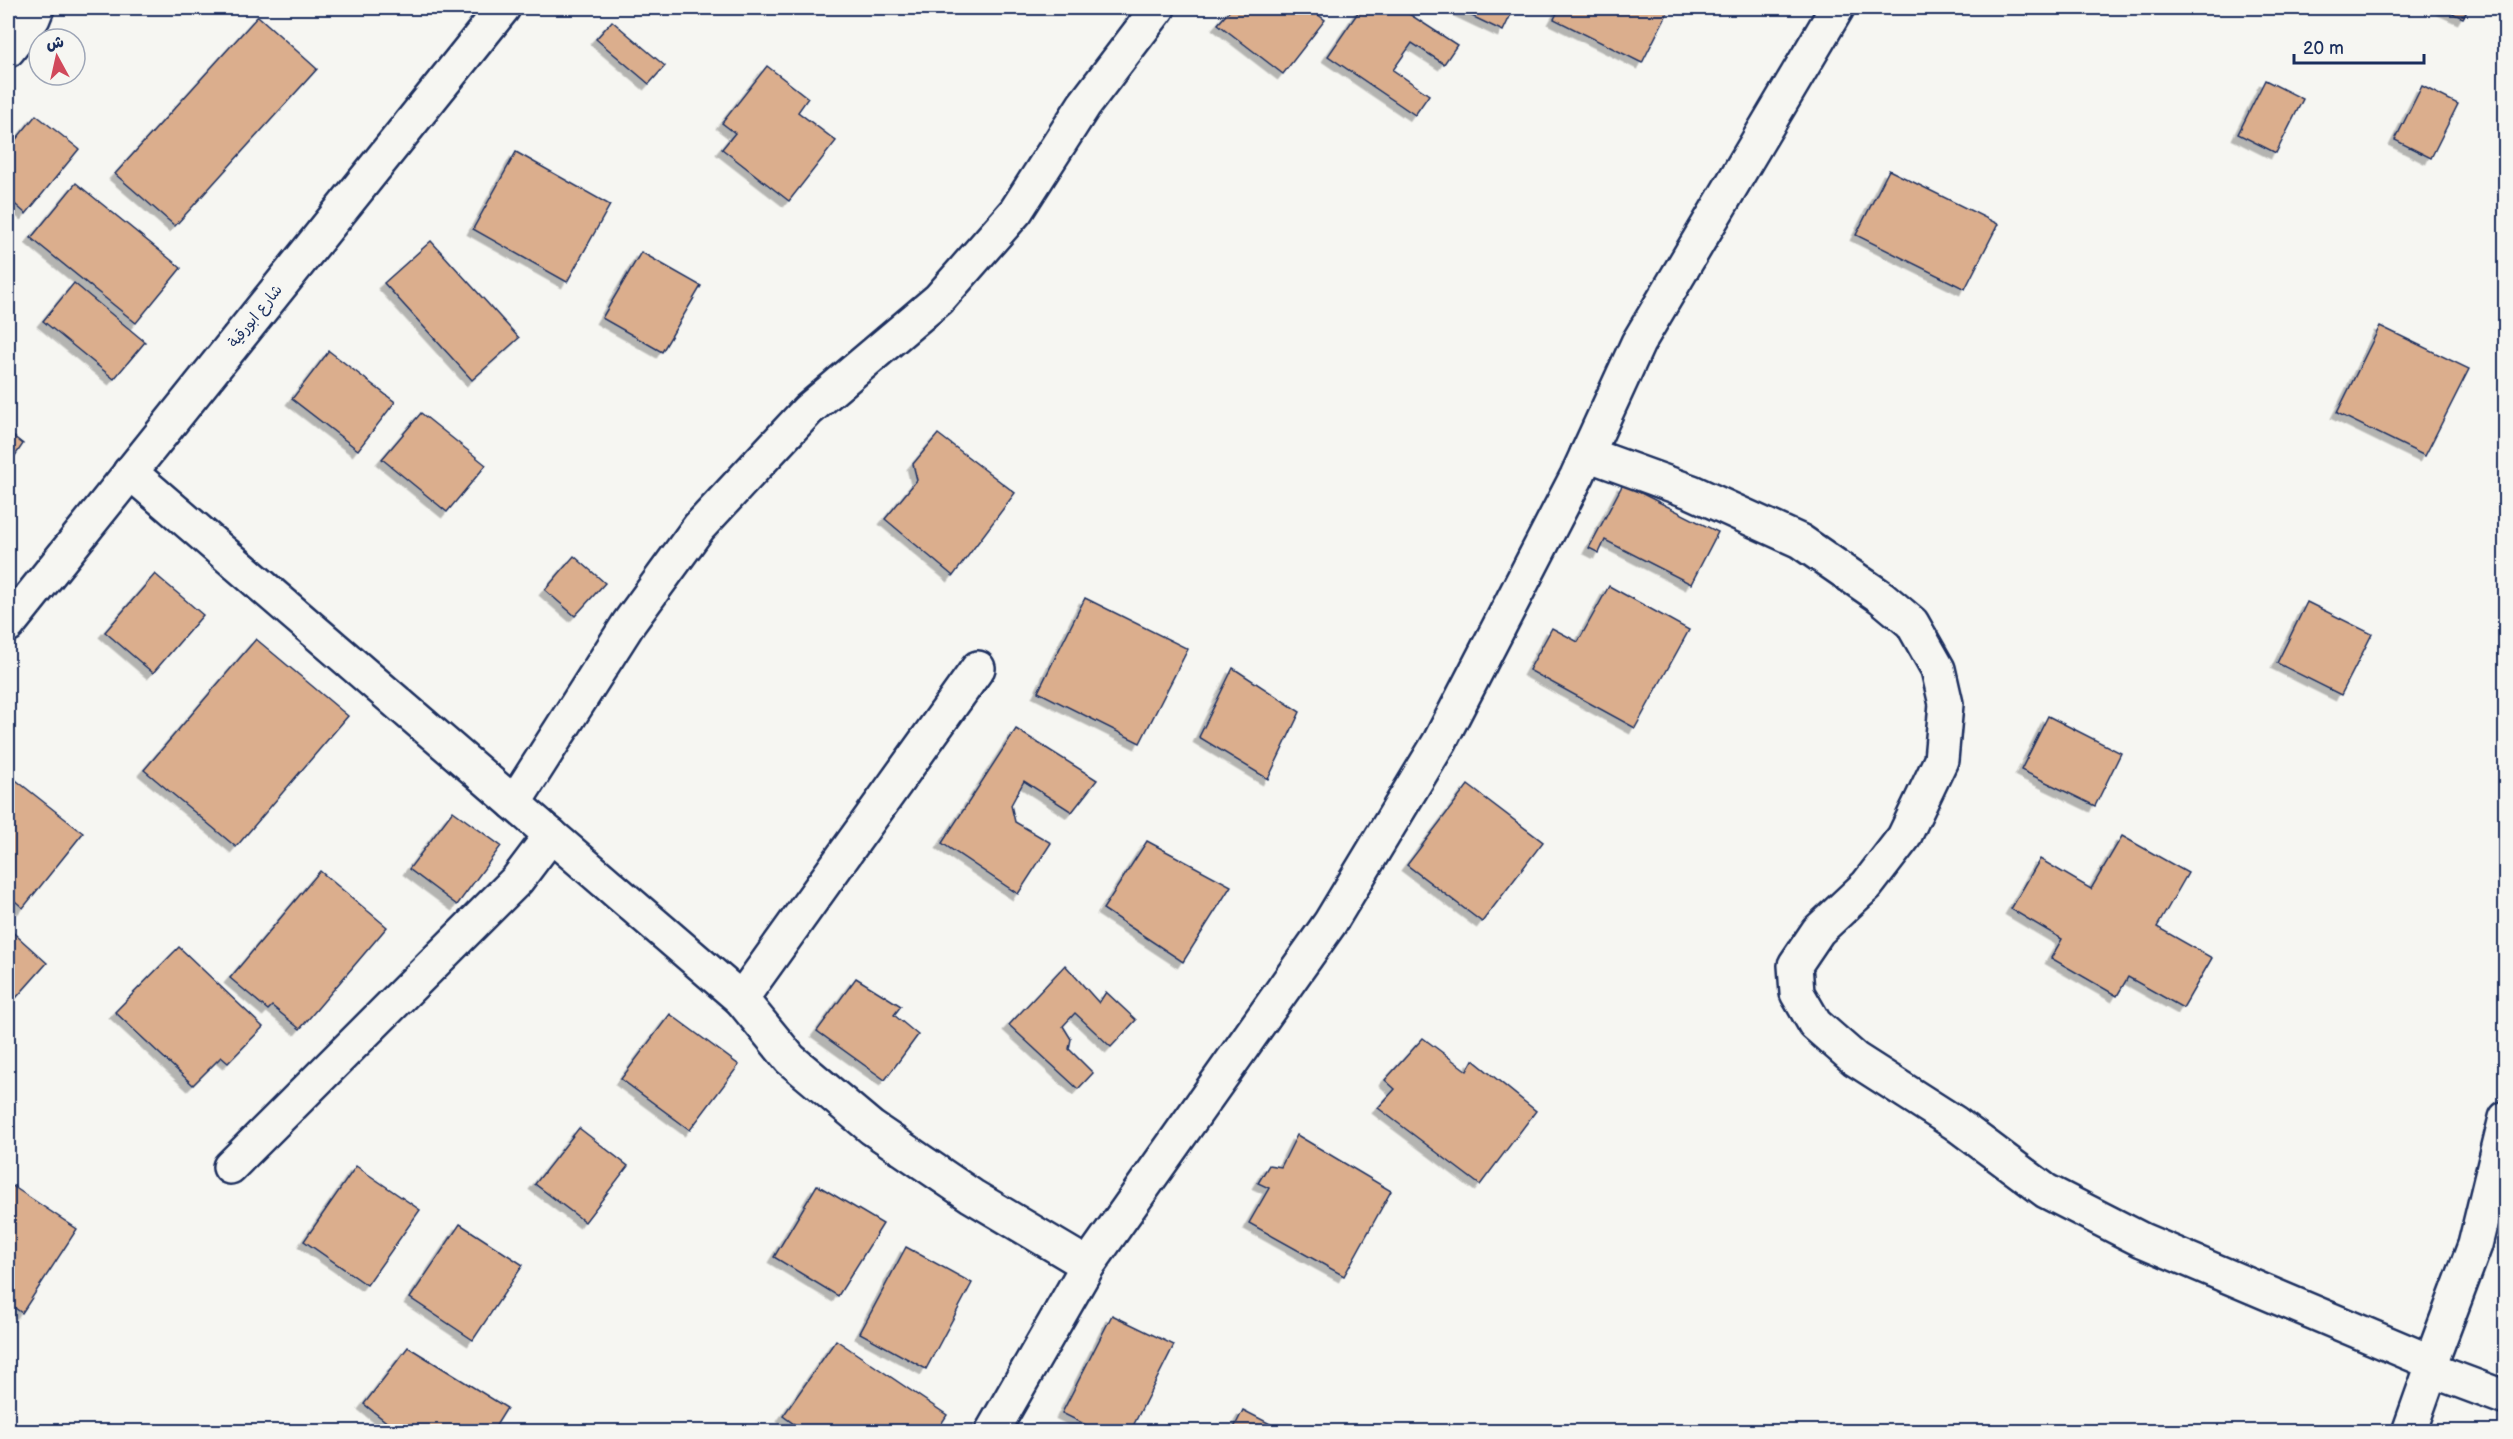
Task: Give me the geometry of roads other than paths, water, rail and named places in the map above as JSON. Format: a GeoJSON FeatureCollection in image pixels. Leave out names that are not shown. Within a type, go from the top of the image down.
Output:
{"type":"FeatureCollection","features":[{"type":"Feature","properties":{"kind":"street"},"geometry":{"type":"LineString","coordinates":[[8,50],[33,18],[37,8]]}},
{"type":"Feature","properties":{"kind":"street","name":"شارع ابورقية"},"geometry":{"type":"LineString","coordinates":[[8,625],[503,8]]}},
{"type":"Feature","properties":{"kind":"street"},"geometry":{"type":"LineString","coordinates":[[514,803],[629,623],[699,527],[808,410],[939,299],[1016,211],[1084,105],[1158,8]]}},
{"type":"Feature","properties":{"kind":"street"},"geometry":{"type":"LineString","coordinates":[[992,1431],[1088,1265],[1330,923],[1440,741],[1587,454],[1638,343],[1837,8]]}},
{"type":"Feature","properties":{"kind":"street"},"geometry":{"type":"LineString","coordinates":[[1587,454],[1692,492],[1800,541],[1881,597],[1912,623],[1938,669],[1946,704],[1941,760],[1904,837],[1867,885],[1818,931],[1795,965],[1797,993],[1815,1024],[1855,1059],[1954,1124],[2046,1191],[2142,1240],[2505,1398]]}},
{"type":"Feature","properties":{"kind":"street"},"geometry":{"type":"LineString","coordinates":[[130,472],[741,999],[790,1059],[872,1128],[972,1196],[1088,1265]]}},
{"type":"Feature","properties":{"kind":"street"},"geometry":{"type":"LineString","coordinates":[[741,999],[978,668]]}},
{"type":"Feature","properties":{"kind":"street"},"geometry":{"type":"LineString","coordinates":[[231,1167],[517,880],[551,835]]}},
{"type":"Feature","properties":{"kind":"street"},"geometry":{"type":"LineString","coordinates":[[2409,1431],[2475,1245],[2505,1118]]}}]}
